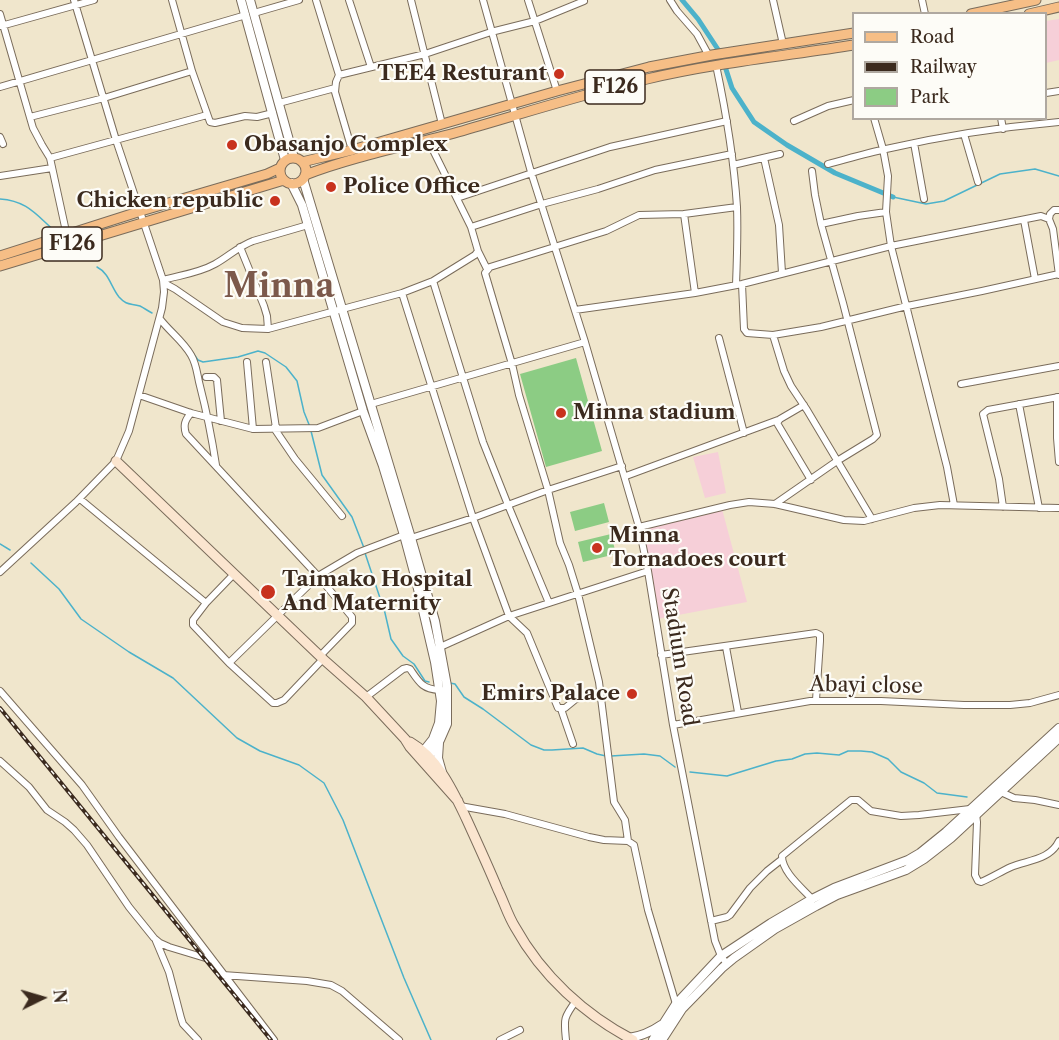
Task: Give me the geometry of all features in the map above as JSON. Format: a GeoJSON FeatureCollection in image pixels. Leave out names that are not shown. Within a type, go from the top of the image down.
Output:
{"type":"FeatureCollection","features":[{"type":"Feature","properties":{"kind":"main road"},"geometry":{"type":"LineString","coordinates":[[980,12],[1036,0]]}},
{"type":"Feature","properties":{"kind":"main road"},"geometry":{"type":"LineString","coordinates":[[1038,12],[1059,7]]}},
{"type":"Feature","properties":{"kind":"main road","name":"F126"},"geometry":{"type":"LineString","coordinates":[[0,256],[267,174],[291,162],[352,150],[557,91],[649,67],[852,33]]}},
{"type":"Feature","properties":{"kind":"main road"},"geometry":{"type":"LineString","coordinates":[[804,41],[806,53]]}},
{"type":"Feature","properties":{"kind":"main road","name":"F126"},"geometry":{"type":"LineString","coordinates":[[0,266],[287,181],[299,182],[304,177],[339,163],[516,116],[605,89],[729,63],[852,45]]}},
{"type":"Feature","properties":{"kind":"main road"},"geometry":{"type":"LineString","coordinates":[[287,181],[280,172],[291,162],[305,168],[304,177]]}},
{"type":"Feature","properties":{"kind":"main road"},"geometry":{"type":"LineString","coordinates":[[116,461],[321,658],[366,697],[410,747],[443,773],[454,792],[514,927],[532,954],[557,984],[576,1001],[596,1018],[629,1038]]}},
{"type":"Feature","properties":{"kind":"main road"},"geometry":{"type":"LineString","coordinates":[[423,757],[459,804]]}},
{"type":"Feature","properties":{"kind":"street"},"geometry":{"type":"LineString","coordinates":[[2,25],[74,2],[94,0]]}},
{"type":"Feature","properties":{"kind":"street"},"geometry":{"type":"LineString","coordinates":[[172,0],[192,71],[210,122],[273,113]]}},
{"type":"Feature","properties":{"kind":"street"},"geometry":{"type":"LineString","coordinates":[[241,0],[250,14],[279,103],[291,162]]}},
{"type":"Feature","properties":{"kind":"street"},"geometry":{"type":"LineString","coordinates":[[250,0],[250,14],[273,113],[291,162]]}},
{"type":"Feature","properties":{"kind":"street"},"geometry":{"type":"LineString","coordinates":[[0,87],[299,0]]}},
{"type":"Feature","properties":{"kind":"street"},"geometry":{"type":"LineString","coordinates":[[316,0],[339,75],[335,88],[352,150]]}},
{"type":"Feature","properties":{"kind":"street"},"geometry":{"type":"LineString","coordinates":[[349,0],[371,68]]}},
{"type":"Feature","properties":{"kind":"street"},"geometry":{"type":"LineString","coordinates":[[411,0],[442,124]]}},
{"type":"Feature","properties":{"kind":"street","name":"Stadium Road"},"geometry":{"type":"LineString","coordinates":[[483,0],[531,172],[626,476],[639,526],[673,725],[714,941],[727,964]]}},
{"type":"Feature","properties":{"kind":"street"},"geometry":{"type":"LineString","coordinates":[[528,0],[557,91]]}},
{"type":"Feature","properties":{"kind":"street"},"geometry":{"type":"LineString","coordinates":[[670,0],[697,34],[710,56]]}},
{"type":"Feature","properties":{"kind":"street"},"geometry":{"type":"LineString","coordinates":[[773,0],[783,44]]}},
{"type":"Feature","properties":{"kind":"street"},"geometry":{"type":"LineString","coordinates":[[339,75],[425,54],[491,32],[535,21],[584,1]]}},
{"type":"Feature","properties":{"kind":"street"},"geometry":{"type":"LineString","coordinates":[[0,572],[80,499],[116,461],[129,431],[160,319],[164,292],[164,282],[116,140],[74,2]]}},
{"type":"Feature","properties":{"kind":"street"},"geometry":{"type":"LineString","coordinates":[[0,14],[30,117],[39,141],[50,158],[67,236]]}},
{"type":"Feature","properties":{"kind":"street"},"geometry":{"type":"LineString","coordinates":[[718,65],[732,154],[737,207],[739,285],[744,329],[747,333],[773,335],[805,331],[907,306],[1035,279],[1059,270],[1050,219],[1050,214],[1054,210],[1059,210]]}},
{"type":"Feature","properties":{"kind":"street"},"geometry":{"type":"LineString","coordinates":[[30,117],[104,98],[192,71]]}},
{"type":"Feature","properties":{"kind":"street"},"geometry":{"type":"LineString","coordinates":[[279,103],[335,88]]}},
{"type":"Feature","properties":{"kind":"street"},"geometry":{"type":"LineString","coordinates":[[794,121],[828,106],[852,100]]}},
{"type":"Feature","properties":{"kind":"street"},"geometry":{"type":"LineString","coordinates":[[50,158],[207,115]]}},
{"type":"Feature","properties":{"kind":"street"},"geometry":{"type":"LineString","coordinates":[[875,120],[884,149],[888,176],[886,212],[891,246],[947,467],[954,505]]}},
{"type":"Feature","properties":{"kind":"street"},"geometry":{"type":"LineString","coordinates":[[1001,120],[1003,129]]}},
{"type":"Feature","properties":{"kind":"street"},"geometry":{"type":"LineString","coordinates":[[457,198],[610,147],[727,121]]}},
{"type":"Feature","properties":{"kind":"street"},"geometry":{"type":"LineString","coordinates":[[828,164],[914,143],[1059,122]]}},
{"type":"Feature","properties":{"kind":"street"},"geometry":{"type":"LineString","coordinates":[[964,134],[978,182]]}},
{"type":"Feature","properties":{"kind":"street"},"geometry":{"type":"LineString","coordinates":[[0,137],[3,144]]}},
{"type":"Feature","properties":{"kind":"street"},"geometry":{"type":"LineString","coordinates":[[428,140],[471,227],[478,251],[487,269],[485,277],[548,490],[560,543],[578,594],[600,692],[614,802],[625,820],[628,841]]}},
{"type":"Feature","properties":{"kind":"street"},"geometry":{"type":"LineString","coordinates":[[914,143],[924,199]]}},
{"type":"Feature","properties":{"kind":"street"},"geometry":{"type":"LineString","coordinates":[[471,227],[655,170],[732,154]]}},
{"type":"Feature","properties":{"kind":"street"},"geometry":{"type":"LineString","coordinates":[[733,165],[780,154]]}},
{"type":"Feature","properties":{"kind":"street"},"geometry":{"type":"LineString","coordinates":[[764,158],[778,225],[782,273]]}},
{"type":"Feature","properties":{"kind":"street"},"geometry":{"type":"LineString","coordinates":[[0,176],[52,168]]}},
{"type":"Feature","properties":{"kind":"street"},"geometry":{"type":"LineString","coordinates":[[776,504],[877,435],[821,224],[812,171]]}},
{"type":"Feature","properties":{"kind":"street"},"geometry":{"type":"LineString","coordinates":[[304,177],[363,411],[408,537]]}},
{"type":"Feature","properties":{"kind":"street"},"geometry":{"type":"LineString","coordinates":[[287,181],[302,205],[371,404],[447,686],[446,728],[440,740],[423,757]]}},
{"type":"Feature","properties":{"kind":"street"},"geometry":{"type":"LineString","coordinates":[[487,269],[606,231],[639,215],[684,214],[737,207]]}},
{"type":"Feature","properties":{"kind":"street"},"geometry":{"type":"LineString","coordinates":[[821,224],[886,212]]}},
{"type":"Feature","properties":{"kind":"street"},"geometry":{"type":"LineString","coordinates":[[684,214],[695,293]]}},
{"type":"Feature","properties":{"kind":"street"},"geometry":{"type":"LineString","coordinates":[[575,310],[739,285],[891,246],[1041,216],[1050,219]]}},
{"type":"Feature","properties":{"kind":"street"},"geometry":{"type":"LineString","coordinates":[[1024,220],[1035,279]]}},
{"type":"Feature","properties":{"kind":"street"},"geometry":{"type":"LineString","coordinates":[[164,282],[208,268],[253,241],[308,225]]}},
{"type":"Feature","properties":{"kind":"street"},"geometry":{"type":"LineString","coordinates":[[240,247],[264,306],[268,329]]}},
{"type":"Feature","properties":{"kind":"street"},"geometry":{"type":"LineString","coordinates":[[164,282],[223,322],[242,328],[268,329],[402,293],[433,281],[476,255],[478,251]]}},
{"type":"Feature","properties":{"kind":"street"},"geometry":{"type":"LineString","coordinates":[[433,281],[483,442],[549,603]]}},
{"type":"Feature","properties":{"kind":"street"},"geometry":{"type":"LineString","coordinates":[[402,293],[472,518],[509,616],[527,633],[555,704],[561,709],[573,744]]}},
{"type":"Feature","properties":{"kind":"street"},"geometry":{"type":"LineString","coordinates":[[160,319],[181,341],[196,365],[217,467]]}},
{"type":"Feature","properties":{"kind":"street"},"geometry":{"type":"LineString","coordinates":[[773,335],[791,386],[872,519]]}},
{"type":"Feature","properties":{"kind":"street"},"geometry":{"type":"LineString","coordinates":[[719,338],[744,433]]}},
{"type":"Feature","properties":{"kind":"street"},"geometry":{"type":"LineString","coordinates":[[371,404],[585,342]]}},
{"type":"Feature","properties":{"kind":"street"},"geometry":{"type":"LineString","coordinates":[[247,362],[252,429]]}},
{"type":"Feature","properties":{"kind":"street"},"geometry":{"type":"LineString","coordinates":[[266,362],[275,428],[295,459],[342,516]]}},
{"type":"Feature","properties":{"kind":"street"},"geometry":{"type":"LineString","coordinates":[[961,384],[1059,366]]}},
{"type":"Feature","properties":{"kind":"street"},"geometry":{"type":"LineString","coordinates":[[206,377],[214,377],[217,380],[220,421]]}},
{"type":"Feature","properties":{"kind":"street"},"geometry":{"type":"LineString","coordinates":[[139,395],[191,413],[252,429],[318,428],[363,411]]}},
{"type":"Feature","properties":{"kind":"street"},"geometry":{"type":"LineString","coordinates":[[1003,507],[983,414],[988,410],[1058,397],[1059,462]]}},
{"type":"Feature","properties":{"kind":"street"},"geometry":{"type":"LineString","coordinates":[[1019,404],[1039,508]]}},
{"type":"Feature","properties":{"kind":"street"},"geometry":{"type":"LineString","coordinates":[[626,476],[778,420],[804,405]]}},
{"type":"Feature","properties":{"kind":"street"},"geometry":{"type":"LineString","coordinates":[[191,413],[184,426],[186,434],[318,576],[353,620],[284,700],[277,703],[273,703],[229,663],[193,625],[193,620],[206,603],[234,574]]}},
{"type":"Feature","properties":{"kind":"street"},"geometry":{"type":"LineString","coordinates":[[778,420],[778,427],[811,480]]}},
{"type":"Feature","properties":{"kind":"street"},"geometry":{"type":"LineString","coordinates":[[229,663],[318,576],[357,553],[472,518],[622,466]]}},
{"type":"Feature","properties":{"kind":"street"},"geometry":{"type":"LineString","coordinates":[[80,499],[206,603]]}},
{"type":"Feature","properties":{"kind":"street"},"geometry":{"type":"LineString","coordinates":[[639,526],[749,502],[776,504],[844,520],[864,521],[914,508],[940,505],[1059,508]]}},
{"type":"Feature","properties":{"kind":"street"},"geometry":{"type":"LineString","coordinates":[[436,649],[509,616],[648,571]]}},
{"type":"Feature","properties":{"kind":"street"},"geometry":{"type":"LineString","coordinates":[[661,655],[816,633],[820,635],[816,700]]}},
{"type":"Feature","properties":{"kind":"street"},"geometry":{"type":"LineString","coordinates":[[726,647],[738,712]]}},
{"type":"Feature","properties":{"kind":"street"},"geometry":{"type":"LineString","coordinates":[[423,757],[439,723],[441,701],[435,662],[436,649]]}},
{"type":"Feature","properties":{"kind":"street"},"geometry":{"type":"LineString","coordinates":[[366,697],[407,668],[425,688],[439,690]]}},
{"type":"Feature","properties":{"kind":"street"},"geometry":{"type":"LineString","coordinates":[[0,691],[82,784],[119,837],[274,1040]]}},
{"type":"Feature","properties":{"kind":"street"},"geometry":{"type":"LineString","coordinates":[[561,709],[580,698],[600,692]]}},
{"type":"Feature","properties":{"kind":"street","name":"Abayi close"},"geometry":{"type":"LineString","coordinates":[[673,725],[816,700],[1010,705],[1030,703],[1059,695]]}},
{"type":"Feature","properties":{"kind":"street"},"geometry":{"type":"LineString","coordinates":[[665,1038],[682,1009],[727,964],[775,929],[816,906],[837,895],[890,877],[924,859],[951,838],[973,811],[1059,728]]}},
{"type":"Feature","properties":{"kind":"street"},"geometry":{"type":"LineString","coordinates":[[653,1040],[676,1004],[721,956],[812,899],[834,888],[908,860],[1001,792],[1059,738]]}},
{"type":"Feature","properties":{"kind":"street"},"geometry":{"type":"LineString","coordinates":[[440,740],[438,758],[443,773]]}},
{"type":"Feature","properties":{"kind":"street"},"geometry":{"type":"LineString","coordinates":[[0,761],[29,787],[47,810],[74,830],[154,938],[169,947],[213,960]]}},
{"type":"Feature","properties":{"kind":"street"},"geometry":{"type":"LineString","coordinates":[[1001,792],[1014,798],[1059,805]]}},
{"type":"Feature","properties":{"kind":"street"},"geometry":{"type":"LineString","coordinates":[[711,921],[730,915],[750,888],[781,860],[783,854],[851,800],[858,800],[875,813],[901,816],[973,811]]}},
{"type":"Feature","properties":{"kind":"street"},"geometry":{"type":"LineString","coordinates":[[459,804],[589,837],[628,841],[634,845],[648,910],[676,1004]]}},
{"type":"Feature","properties":{"kind":"street"},"geometry":{"type":"LineString","coordinates":[[973,811],[977,822],[975,875],[976,879],[981,882],[1003,870],[1050,853],[1059,841]]}},
{"type":"Feature","properties":{"kind":"street"},"geometry":{"type":"LineString","coordinates":[[781,860],[812,899]]}},
{"type":"Feature","properties":{"kind":"street"},"geometry":{"type":"LineString","coordinates":[[154,938],[169,972],[180,1018],[198,1040]]}},
{"type":"Feature","properties":{"kind":"street"},"geometry":{"type":"LineString","coordinates":[[223,975],[331,985],[342,991],[399,1040]]}},
{"type":"Feature","properties":{"kind":"street"},"geometry":{"type":"LineString","coordinates":[[566,1040],[564,1020],[576,1001]]}},
{"type":"Feature","properties":{"kind":"street"},"geometry":{"type":"LineString","coordinates":[[629,1038],[647,1033],[665,1022]]}},
{"type":"Feature","properties":{"kind":"street"},"geometry":{"type":"LineString","coordinates":[[500,1040],[520,1030]]}},
{"type":"Feature","properties":{"kind":"shaded area"},"geometry":{"type":"Polygon","coordinates":[[[1059,19],[1059,60],[1047,63],[1047,21],[1059,19]]]}},
{"type":"Feature","properties":{"kind":"shaded area"},"geometry":{"type":"Polygon","coordinates":[[[718,452],[726,493],[705,498],[693,457],[718,452]]]}},
{"type":"Feature","properties":{"kind":"shaded area"},"geometry":{"type":"Polygon","coordinates":[[[722,509],[747,602],[657,619],[641,528],[722,509]]]}},
{"type":"Feature","properties":{"kind":"green space","name":"Minna stadium"},"geometry":{"type":"Polygon","coordinates":[[[576,358],[602,451],[546,467],[520,374],[576,358]]]}},
{"type":"Feature","properties":{"kind":"green space","name":"Minna Tornadoes court"},"geometry":{"type":"Polygon","coordinates":[[[604,503],[609,522],[575,531],[570,512],[604,503]]]}},
{"type":"Feature","properties":{"kind":"green space","name":"Minna Tornadoes court"},"geometry":{"type":"Polygon","coordinates":[[[611,534],[616,554],[583,562],[578,542],[611,534]]]}},
{"type":"Feature","properties":{"kind":"waterway"},"geometry":{"type":"LineString","coordinates":[[682,0],[698,19],[721,54],[732,88],[754,122],[787,145],[835,173],[893,197]]}},
{"type":"Feature","properties":{"kind":"waterway"},"geometry":{"type":"LineString","coordinates":[[893,197],[926,204],[944,201],[1000,174],[1035,169],[1059,176]]}},
{"type":"Feature","properties":{"kind":"waterway"},"geometry":{"type":"LineString","coordinates":[[0,199],[25,206],[56,232]]}},
{"type":"Feature","properties":{"kind":"waterway"},"geometry":{"type":"LineString","coordinates":[[97,267],[110,280],[122,300],[152,313]]}},
{"type":"Feature","properties":{"kind":"waterway"},"geometry":{"type":"LineString","coordinates":[[169,325],[198,360],[203,362],[238,357],[258,351],[286,367],[297,381],[310,427]]}},
{"type":"Feature","properties":{"kind":"waterway"},"geometry":{"type":"LineString","coordinates":[[311,431],[322,475],[352,517],[364,548]]}},
{"type":"Feature","properties":{"kind":"waterway"},"geometry":{"type":"LineString","coordinates":[[0,544],[10,550]]}},
{"type":"Feature","properties":{"kind":"waterway"},"geometry":{"type":"LineString","coordinates":[[365,553],[391,639],[403,656],[414,664],[425,681],[429,682]]}},
{"type":"Feature","properties":{"kind":"waterway"},"geometry":{"type":"LineString","coordinates":[[31,563],[59,589],[81,619],[129,652],[173,678],[237,738],[260,751],[299,765],[324,783],[343,820],[404,978],[431,1040]]}},
{"type":"Feature","properties":{"kind":"waterway"},"geometry":{"type":"LineString","coordinates":[[450,683],[455,684],[464,697],[531,745],[544,750],[583,748],[606,756]]}},
{"type":"Feature","properties":{"kind":"waterway"},"geometry":{"type":"LineString","coordinates":[[690,772],[727,776],[805,754],[839,755],[848,751],[861,751],[872,752],[888,759],[901,772],[924,783],[937,793],[967,797]]}},
{"type":"Feature","properties":{"kind":"waterway"},"geometry":{"type":"LineString","coordinates":[[611,756],[644,754],[660,756],[675,767]]}},
{"type":"Feature","properties":{"kind":"railway"},"geometry":{"type":"LineString","coordinates":[[0,708],[271,1040]]}},
{"type":"Feature","properties":{"kind":"place","name":"TEE4 Resturant"},"geometry":{"type":"Point","coordinates":[559,74]}},
{"type":"Feature","properties":{"kind":"place","name":"Obasanjo Complex"},"geometry":{"type":"Point","coordinates":[232,145]}},
{"type":"Feature","properties":{"kind":"place","name":"Police Office"},"geometry":{"type":"Point","coordinates":[331,187]}},
{"type":"Feature","properties":{"kind":"place","name":"Chicken republic"},"geometry":{"type":"Point","coordinates":[275,201]}},
{"type":"Feature","properties":{"kind":"place","name":"Minna stadium"},"geometry":{"type":"Point","coordinates":[561,413]}},
{"type":"Feature","properties":{"kind":"place","name":"Minna Tornadoes court"},"geometry":{"type":"Point","coordinates":[597,548]}},
{"type":"Feature","properties":{"kind":"place","name":"Taimako Hospital And Maternity"},"geometry":{"type":"Point","coordinates":[268,592]}},
{"type":"Feature","properties":{"kind":"place","name":"Emirs Palace"},"geometry":{"type":"Point","coordinates":[632,694]}},
{"type":"Feature","properties":{"kind":"district","name":"Minna"},"geometry":{"type":"Point","coordinates":[279,287]}}]}
